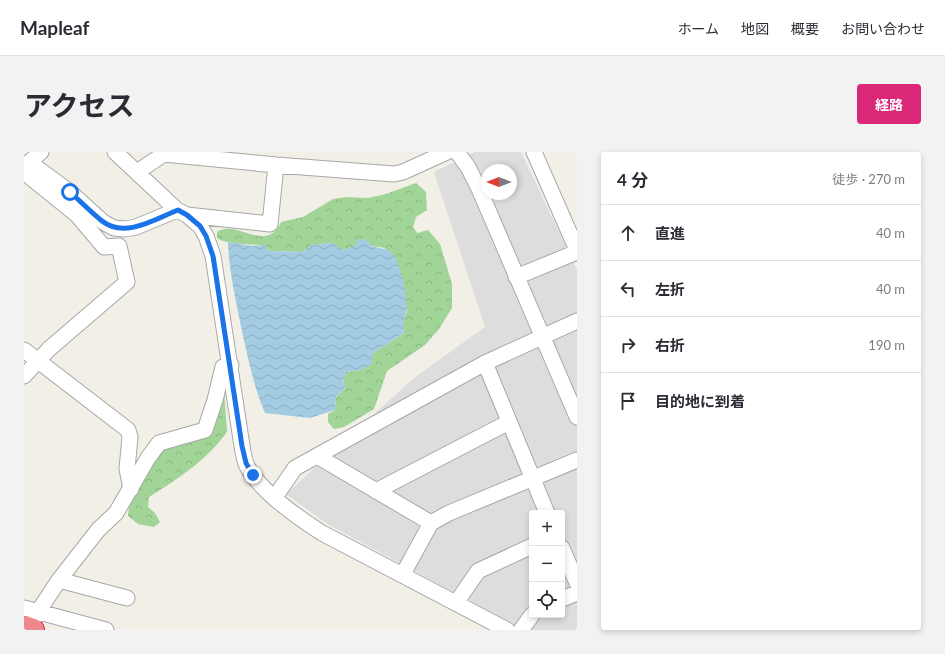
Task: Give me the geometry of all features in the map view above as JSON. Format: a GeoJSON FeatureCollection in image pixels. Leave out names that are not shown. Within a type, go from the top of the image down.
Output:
{"type":"FeatureCollection","features":[{"type":"Feature","properties":{"kind":"street"},"geometry":{"type":"LineString","coordinates":[[26,167],[41,152]]}},
{"type":"Feature","properties":{"kind":"street"},"geometry":{"type":"LineString","coordinates":[[115,152],[182,212],[200,226],[206,236],[213,256],[231,365],[242,446],[246,463],[261,485],[295,514],[322,533],[403,574],[507,630]]}},
{"type":"Feature","properties":{"kind":"street"},"geometry":{"type":"LineString","coordinates":[[137,172],[164,154],[250,157],[276,165],[394,174],[403,172],[447,152]]}},
{"type":"Feature","properties":{"kind":"street"},"geometry":{"type":"LineString","coordinates":[[457,152],[468,167],[480,191],[542,337],[572,392],[577,417]]}},
{"type":"Feature","properties":{"kind":"street"},"geometry":{"type":"LineString","coordinates":[[516,277],[577,251],[534,152]]}},
{"type":"Feature","properties":{"kind":"street"},"geometry":{"type":"LineString","coordinates":[[26,167],[70,192],[103,222],[114,228],[124,229],[136,227],[182,212],[270,224],[276,165]]}},
{"type":"Feature","properties":{"kind":"street"},"geometry":{"type":"LineString","coordinates":[[24,376],[49,349],[127,282],[119,246],[104,247],[77,215],[26,167]]}},
{"type":"Feature","properties":{"kind":"street"},"geometry":{"type":"LineString","coordinates":[[275,497],[295,468],[485,363],[577,321]]}},
{"type":"Feature","properties":{"kind":"street"},"geometry":{"type":"LineString","coordinates":[[24,350],[39,360],[128,430],[130,437],[127,469],[131,489]]}},
{"type":"Feature","properties":{"kind":"street"},"geometry":{"type":"LineString","coordinates":[[485,363],[546,510]]}},
{"type":"Feature","properties":{"kind":"street"},"geometry":{"type":"LineString","coordinates":[[28,623],[98,530],[116,512],[148,458],[159,443],[206,430],[223,367],[231,365]]}},
{"type":"Feature","properties":{"kind":"street"},"geometry":{"type":"LineString","coordinates":[[376,491],[509,422]]}},
{"type":"Feature","properties":{"kind":"street"},"geometry":{"type":"LineString","coordinates":[[317,456],[432,523]]}},
{"type":"Feature","properties":{"kind":"street"},"geometry":{"type":"LineString","coordinates":[[403,574],[432,523],[449,513],[577,460]]}},
{"type":"Feature","properties":{"kind":"street"},"geometry":{"type":"LineString","coordinates":[[456,603],[471,578],[478,571],[529,547]]}},
{"type":"Feature","properties":{"kind":"street"},"geometry":{"type":"LineString","coordinates":[[565,555],[577,583]]}},
{"type":"Feature","properties":{"kind":"street"},"geometry":{"type":"LineString","coordinates":[[60,580],[127,598]]}},
{"type":"Feature","properties":{"kind":"street"},"geometry":{"type":"LineString","coordinates":[[565,598],[577,593]]}},
{"type":"Feature","properties":{"kind":"street"},"geometry":{"type":"LineString","coordinates":[[521,630],[530,618]]}},
{"type":"Feature","properties":{"kind":"street"},"geometry":{"type":"LineString","coordinates":[[28,623],[106,630]]}},
{"type":"Feature","properties":{"kind":"shaded area"},"geometry":{"type":"Polygon","coordinates":[[[475,152],[521,152],[577,270],[577,630],[524,630],[329,525],[286,494],[414,378],[485,327],[434,172],[475,152]]]}},
{"type":"Feature","properties":{"kind":"green space"},"geometry":{"type":"Polygon","coordinates":[[[416,183],[426,192],[427,210],[416,217],[413,227],[417,233],[428,230],[440,244],[452,284],[452,308],[439,329],[425,345],[387,371],[374,409],[344,427],[334,429],[328,422],[328,414],[335,410],[336,397],[345,388],[343,382],[346,372],[361,370],[372,354],[404,333],[402,321],[407,312],[385,248],[364,246],[343,250],[331,243],[312,245],[302,252],[270,251],[264,245],[226,242],[217,238],[217,232],[225,229],[233,229],[259,236],[267,236],[275,231],[281,222],[303,217],[333,199],[347,197],[368,198],[386,194],[416,183]]]}},
{"type":"Feature","properties":{"kind":"green space"},"geometry":{"type":"Polygon","coordinates":[[[224,390],[227,432],[201,460],[181,476],[149,497],[148,507],[155,513],[160,522],[154,527],[138,524],[128,516],[129,509],[140,481],[160,447],[195,439],[224,390]]]}},
{"type":"Feature","properties":{"kind":"water"},"geometry":{"type":"Polygon","coordinates":[[[365,239],[372,246],[392,253],[398,264],[403,281],[407,307],[403,324],[404,333],[372,354],[372,364],[361,370],[346,372],[343,382],[345,388],[336,397],[335,410],[310,418],[265,413],[255,385],[243,336],[232,278],[228,242],[252,246],[264,245],[270,251],[302,252],[312,245],[332,243],[343,250],[355,246],[357,240],[365,239]]]}},
{"type":"Feature","properties":{"kind":"route"},"geometry":{"type":"LineString","coordinates":[[70,192],[103,222],[114,228],[124,229],[136,227],[178,210],[187,215],[200,226],[206,236],[216,268],[242,446],[246,463],[253,475]]}}]}
